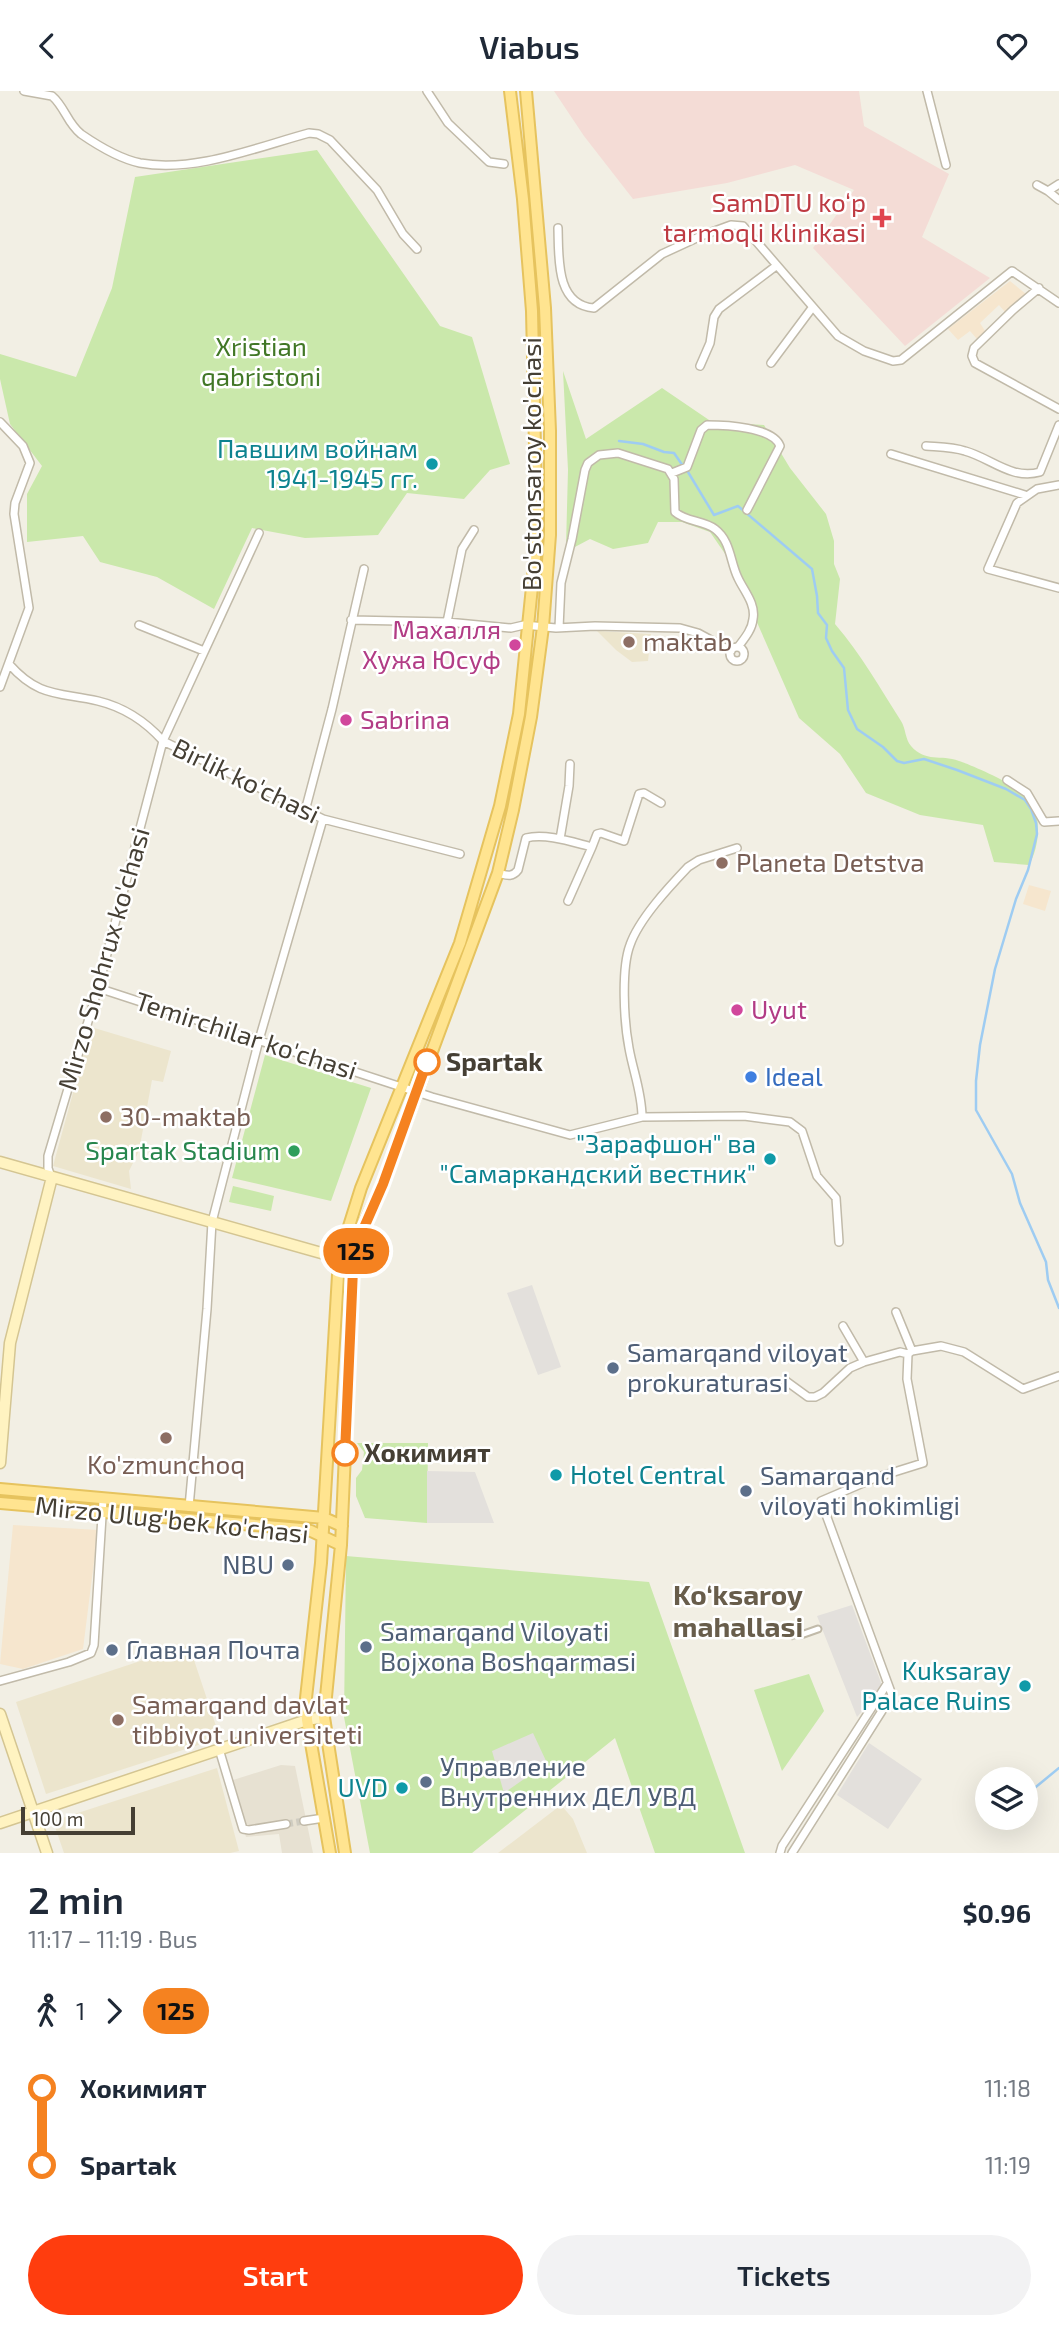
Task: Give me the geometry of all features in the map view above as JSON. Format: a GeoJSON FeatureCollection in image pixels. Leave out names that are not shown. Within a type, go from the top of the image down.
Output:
{"type":"FeatureCollection","features":[{"type":"Feature","properties":{"kind":"main road","name":"Bo'stonsaroy ko'chasi"},"geometry":{"type":"LineString","coordinates":[[330,1853],[307,1720],[306,1698],[323,1537],[339,1258],[361,1188],[399,1085],[460,943],[486,861],[519,714],[530,626],[537,538],[532,311],[523,199],[510,91]]}},
{"type":"Feature","properties":{"kind":"main road","name":"Bo'stonsaroy ko'chasi"},"geometry":{"type":"LineString","coordinates":[[345,1853],[324,1717],[341,1545],[356,1246],[383,1184],[498,873],[531,716],[543,627],[550,535],[550,431],[544,295],[526,91]]}},
{"type":"Feature","properties":{"kind":"main road"},"geometry":{"type":"LineString","coordinates":[[0,1162],[339,1258]]}},
{"type":"Feature","properties":{"kind":"main road"},"geometry":{"type":"LineString","coordinates":[[0,1463],[11,1334],[52,1177]]}},
{"type":"Feature","properties":{"kind":"main road","name":"Mirzo Ulug'bek ko'chasi"},"geometry":{"type":"LineString","coordinates":[[0,1489],[103,1505],[301,1529],[341,1545]]}},
{"type":"Feature","properties":{"kind":"main road","name":"Mirzo Ulug'bek ko'chasi"},"geometry":{"type":"LineString","coordinates":[[0,1503],[189,1507],[324,1518],[342,1526]]}},
{"type":"Feature","properties":{"kind":"main road"},"geometry":{"type":"LineString","coordinates":[[0,1714],[47,1853]]}},
{"type":"Feature","properties":{"kind":"main road"},"geometry":{"type":"LineString","coordinates":[[0,1823],[307,1720],[324,1717]]}},
{"type":"Feature","properties":{"kind":"street"},"geometry":{"type":"LineString","coordinates":[[23,91],[52,96],[72,126],[83,135],[140,163],[177,164],[217,159],[309,133],[324,137],[377,190],[403,235],[417,249]]}},
{"type":"Feature","properties":{"kind":"street"},"geometry":{"type":"LineString","coordinates":[[427,91],[448,123],[472,146],[489,162],[504,164]]}},
{"type":"Feature","properties":{"kind":"street"},"geometry":{"type":"LineString","coordinates":[[927,91],[946,165]]}},
{"type":"Feature","properties":{"kind":"street"},"geometry":{"type":"LineString","coordinates":[[1048,191],[1059,184]]}},
{"type":"Feature","properties":{"kind":"street"},"geometry":{"type":"LineString","coordinates":[[1037,185],[1059,200]]}},
{"type":"Feature","properties":{"kind":"street"},"geometry":{"type":"LineString","coordinates":[[558,228],[561,279],[568,293],[580,305],[589,308],[598,306],[662,254],[731,225],[743,226],[812,308],[846,342],[864,351],[897,361],[1012,271],[1059,303]]}},
{"type":"Feature","properties":{"kind":"street"},"geometry":{"type":"LineString","coordinates":[[701,366],[710,343],[714,317],[719,309],[776,266]]}},
{"type":"Feature","properties":{"kind":"street"},"geometry":{"type":"LineString","coordinates":[[1039,288],[974,348],[972,356],[975,363],[1059,409]]}},
{"type":"Feature","properties":{"kind":"street"},"geometry":{"type":"LineString","coordinates":[[771,363],[812,308]]}},
{"type":"Feature","properties":{"kind":"street"},"geometry":{"type":"LineString","coordinates":[[0,422],[23,446],[30,463],[15,503],[14,514],[29,608],[0,687]]}},
{"type":"Feature","properties":{"kind":"street"},"geometry":{"type":"LineString","coordinates":[[672,473],[687,467],[701,430],[707,425],[757,430],[774,436],[780,446],[747,510]]}},
{"type":"Feature","properties":{"kind":"street"},"geometry":{"type":"LineString","coordinates":[[926,446],[962,450],[1006,470],[1032,474],[1040,472],[1059,425]]}},
{"type":"Feature","properties":{"kind":"street"},"geometry":{"type":"LineString","coordinates":[[559,628],[561,583],[572,540],[584,470],[588,463],[599,455],[618,453],[662,466],[672,473]]}},
{"type":"Feature","properties":{"kind":"street"},"geometry":{"type":"LineString","coordinates":[[891,454],[1027,494]]}},
{"type":"Feature","properties":{"kind":"street"},"geometry":{"type":"LineString","coordinates":[[351,620],[447,622],[511,628],[680,628],[734,649],[747,636],[753,621],[751,603],[736,576],[731,554],[721,534],[707,524],[678,516],[675,512],[672,473]]}},
{"type":"Feature","properties":{"kind":"street"},"geometry":{"type":"LineString","coordinates":[[1059,485],[1027,494],[1017,503],[988,569],[1059,588]]}},
{"type":"Feature","properties":{"kind":"street"},"geometry":{"type":"LineString","coordinates":[[447,622],[462,549],[474,530]]}},
{"type":"Feature","properties":{"kind":"street","name":"Mirzo Shohrux ko'chasi"},"geometry":{"type":"LineString","coordinates":[[52,1177],[48,1168],[48,1156],[98,988],[163,741],[259,533]]}},
{"type":"Feature","properties":{"kind":"street"},"geometry":{"type":"LineString","coordinates":[[305,811],[364,569]]}},
{"type":"Feature","properties":{"kind":"street"},"geometry":{"type":"LineString","coordinates":[[139,625],[204,651]]}},
{"type":"Feature","properties":{"kind":"street","name":"Birlik ko'chasi"},"geometry":{"type":"LineString","coordinates":[[9,664],[30,684],[47,692],[99,701],[120,709],[152,729],[163,741],[323,819],[460,854]]}},
{"type":"Feature","properties":{"kind":"street"},"geometry":{"type":"LineString","coordinates":[[560,839],[570,764]]}},
{"type":"Feature","properties":{"kind":"street"},"geometry":{"type":"LineString","coordinates":[[1007,780],[1033,799],[1044,822],[1059,821]]}},
{"type":"Feature","properties":{"kind":"street"},"geometry":{"type":"LineString","coordinates":[[568,901],[599,833],[625,840],[641,793],[661,803]]}},
{"type":"Feature","properties":{"kind":"street"},"geometry":{"type":"LineString","coordinates":[[189,1507],[212,1222],[259,1040],[323,819]]}},
{"type":"Feature","properties":{"kind":"street"},"geometry":{"type":"LineString","coordinates":[[498,873],[510,876],[515,874],[526,838],[560,839],[592,847]]}},
{"type":"Feature","properties":{"kind":"street"},"geometry":{"type":"LineString","coordinates":[[642,1117],[640,1092],[624,1024],[626,957],[630,945],[638,928],[688,867],[699,860],[737,848]]}},
{"type":"Feature","properties":{"kind":"street","name":"Temirchilar ko'chasi"},"geometry":{"type":"LineString","coordinates":[[98,988],[416,1091],[570,1135],[642,1117],[744,1116],[796,1125],[802,1131],[817,1176],[836,1198],[839,1243]]}},
{"type":"Feature","properties":{"kind":"street"},"geometry":{"type":"LineString","coordinates":[[792,1853],[892,1695],[821,1501],[875,1478],[923,1463],[907,1378],[910,1353],[896,1312]]}},
{"type":"Feature","properties":{"kind":"street"},"geometry":{"type":"LineString","coordinates":[[843,1326],[864,1362]]}},
{"type":"Feature","properties":{"kind":"street"},"geometry":{"type":"LineString","coordinates":[[786,1381],[808,1397],[815,1397],[850,1368],[864,1362],[900,1352],[910,1353],[941,1346],[964,1352],[1023,1389],[1059,1376]]}},
{"type":"Feature","properties":{"kind":"street"},"geometry":{"type":"LineString","coordinates":[[0,1681],[69,1662],[91,1653],[94,1645],[103,1505]]}},
{"type":"Feature","properties":{"kind":"street"},"geometry":{"type":"LineString","coordinates":[[801,1635],[818,1629]]}},
{"type":"Feature","properties":{"kind":"street"},"geometry":{"type":"LineString","coordinates":[[780,1853],[887,1684]]}},
{"type":"Feature","properties":{"kind":"street"},"geometry":{"type":"LineString","coordinates":[[219,1749],[243,1829],[286,1824]]}},
{"type":"Feature","properties":{"kind":"street"},"geometry":{"type":"LineString","coordinates":[[304,1821],[324,1818]]}},
{"type":"Feature","properties":{"kind":"shaded area","name":"SamDTU ko‘p tarmoqli klinikasi"},"geometry":{"type":"Polygon","coordinates":[[[554,91],[859,91],[864,126],[949,174],[922,237],[990,278],[905,346],[813,248],[854,190],[795,165],[727,183],[633,199],[584,136],[554,91]]]}},
{"type":"Feature","properties":{"kind":"shaded area"},"geometry":{"type":"Polygon","coordinates":[[[1010,281],[1026,294],[1005,312],[999,305],[980,323],[985,331],[977,339],[970,331],[958,340],[948,329],[1010,281]]]}},
{"type":"Feature","properties":{"kind":"shaded area","name":"maktab"},"geometry":{"type":"Polygon","coordinates":[[[597,631],[651,634],[648,661],[632,662],[597,631]]]}},
{"type":"Feature","properties":{"kind":"shaded area"},"geometry":{"type":"Polygon","coordinates":[[[1029,885],[1051,891],[1045,911],[1023,904],[1029,885]]]}},
{"type":"Feature","properties":{"kind":"shaded area","name":"30-maktab"},"geometry":{"type":"Polygon","coordinates":[[[91,1027],[171,1051],[163,1082],[152,1080],[139,1151],[129,1171],[131,1189],[53,1166],[91,1027]]]}},
{"type":"Feature","properties":{"kind":"shaded area"},"geometry":{"type":"Polygon","coordinates":[[[532,1285],[561,1367],[538,1375],[507,1293],[532,1285]]]}},
{"type":"Feature","properties":{"kind":"shaded area"},"geometry":{"type":"Polygon","coordinates":[[[427,1471],[475,1472],[494,1523],[427,1523],[427,1471]]]}},
{"type":"Feature","properties":{"kind":"shaded area"},"geometry":{"type":"Polygon","coordinates":[[[13,1525],[98,1530],[83,1649],[23,1669],[0,1664],[13,1525]]]}},
{"type":"Feature","properties":{"kind":"shaded area"},"geometry":{"type":"Polygon","coordinates":[[[852,1605],[883,1688],[857,1717],[817,1616],[852,1605]]]}},
{"type":"Feature","properties":{"kind":"shaded area","name":"Samarqand davlat tibbiyot universiteti"},"geometry":{"type":"Polygon","coordinates":[[[189,1645],[220,1738],[46,1794],[16,1702],[189,1645]]]}},
{"type":"Feature","properties":{"kind":"shaded area"},"geometry":{"type":"Polygon","coordinates":[[[533,1733],[547,1763],[504,1793],[492,1751],[533,1733]]]}},
{"type":"Feature","properties":{"kind":"shaded area"},"geometry":{"type":"Polygon","coordinates":[[[869,1743],[922,1779],[888,1829],[837,1795],[869,1743]]]}},
{"type":"Feature","properties":{"kind":"shaded area"},"geometry":{"type":"Polygon","coordinates":[[[281,1765],[295,1766],[313,1853],[282,1853],[279,1834],[246,1837],[230,1781],[281,1765]]]}},
{"type":"Feature","properties":{"kind":"shaded area"},"geometry":{"type":"Polygon","coordinates":[[[217,1768],[239,1851],[64,1853],[53,1821],[217,1768]]]}},
{"type":"Feature","properties":{"kind":"shaded area"},"geometry":{"type":"Polygon","coordinates":[[[561,1805],[573,1819],[587,1853],[498,1853],[561,1805]]]}},
{"type":"Feature","properties":{"kind":"green space","name":"Xristian qabristoni"},"geometry":{"type":"Polygon","coordinates":[[[317,150],[440,326],[472,337],[510,464],[490,470],[464,499],[407,493],[378,535],[305,538],[252,528],[214,609],[157,577],[100,562],[83,536],[27,542],[27,494],[42,466],[10,424],[0,379],[0,354],[76,377],[112,288],[135,177],[317,150]]]}},
{"type":"Feature","properties":{"kind":"green space"},"geometry":{"type":"Polygon","coordinates":[[[563,371],[586,439],[662,388],[712,422],[764,425],[790,468],[826,514],[834,541],[834,564],[840,579],[835,624],[870,671],[901,721],[909,743],[917,751],[922,755],[965,763],[1005,781],[1026,795],[1035,810],[1038,829],[1036,848],[1029,865],[994,862],[983,825],[920,815],[866,793],[840,754],[799,718],[730,561],[710,532],[682,522],[658,522],[648,543],[613,549],[590,539],[573,548],[566,546],[568,470],[563,371]]]}},
{"type":"Feature","properties":{"kind":"green space","name":"Spartak Stadium"},"geometry":{"type":"Polygon","coordinates":[[[265,1055],[371,1088],[331,1201],[232,1178],[265,1055]]]}},
{"type":"Feature","properties":{"kind":"green space"},"geometry":{"type":"Polygon","coordinates":[[[233,1186],[274,1196],[271,1211],[229,1202],[233,1186]]]}},
{"type":"Feature","properties":{"kind":"green space"},"geometry":{"type":"Polygon","coordinates":[[[357,1443],[428,1443],[427,1523],[365,1518],[356,1496],[356,1478],[362,1470],[364,1452],[357,1443]]]}},
{"type":"Feature","properties":{"kind":"green space"},"geometry":{"type":"Polygon","coordinates":[[[346,1556],[649,1582],[745,1853],[655,1853],[615,1738],[472,1853],[370,1853],[344,1717],[346,1556]]]}},
{"type":"Feature","properties":{"kind":"green space"},"geometry":{"type":"Polygon","coordinates":[[[809,1674],[824,1711],[782,1771],[754,1690],[809,1674]]]}},
{"type":"Feature","properties":{"kind":"waterway"},"geometry":{"type":"LineString","coordinates":[[619,441],[643,444],[674,453],[683,466]]}},
{"type":"Feature","properties":{"kind":"waterway"},"geometry":{"type":"LineString","coordinates":[[688,472],[714,515],[738,506],[812,569],[818,613],[827,625],[826,638],[832,651],[844,668],[848,710],[857,729],[883,747],[897,761],[904,763],[924,759],[957,770],[1006,789],[1025,800],[1031,809],[1037,834],[1028,870],[1016,899],[995,969],[980,1045],[976,1110],[1012,1174],[1020,1203],[1046,1262],[1048,1280],[1059,1308]]}},
{"type":"Feature","properties":{"kind":"waterway"},"geometry":{"type":"LineString","coordinates":[[1038,1785],[1059,1768]]}},
{"type":"Feature","properties":{"kind":"tunnel"},"geometry":{"type":"LineString","coordinates":[[791,1638],[801,1635]]}},
{"type":"Feature","properties":{"kind":"tunnel"},"geometry":{"type":"LineString","coordinates":[[286,1824],[304,1821]]}},
{"type":"Feature","properties":{"kind":"bus line","name":"125"},"geometry":{"type":"LineString","coordinates":[[345,1453],[356,1246],[383,1184],[427,1062]]}},
{"type":"Feature","properties":{"kind":"place","name":"SamDTU ko‘p tarmoqli klinikasi"},"geometry":{"type":"Point","coordinates":[882,218]}},
{"type":"Feature","properties":{"kind":"place","name":"Павшим войнам 1941-1945 гг."},"geometry":{"type":"Point","coordinates":[432,464]}},
{"type":"Feature","properties":{"kind":"place","name":"maktab"},"geometry":{"type":"Point","coordinates":[629,642]}},
{"type":"Feature","properties":{"kind":"place","name":"Махалля Хужа Юсуф"},"geometry":{"type":"Point","coordinates":[515,645]}},
{"type":"Feature","properties":{"kind":"place","name":"Sabrina"},"geometry":{"type":"Point","coordinates":[346,720]}},
{"type":"Feature","properties":{"kind":"place","name":"Planeta Detstva"},"geometry":{"type":"Point","coordinates":[722,863]}},
{"type":"Feature","properties":{"kind":"place","name":"Uyut"},"geometry":{"type":"Point","coordinates":[737,1010]}},
{"type":"Feature","properties":{"kind":"place","name":"Spartak"},"geometry":{"type":"Point","coordinates":[427,1062]}},
{"type":"Feature","properties":{"kind":"place","name":"Ideal"},"geometry":{"type":"Point","coordinates":[751,1077]}},
{"type":"Feature","properties":{"kind":"place","name":"30-maktab"},"geometry":{"type":"Point","coordinates":[106,1117]}},
{"type":"Feature","properties":{"kind":"place","name":"Spartak Stadium"},"geometry":{"type":"Point","coordinates":[294,1151]}},
{"type":"Feature","properties":{"kind":"place","name":"\"Зарафшон\" ва \"Самаркандский вестник\""},"geometry":{"type":"Point","coordinates":[770,1159]}},
{"type":"Feature","properties":{"kind":"place","name":"Samarqand viloyat prokuraturasi"},"geometry":{"type":"Point","coordinates":[613,1368]}},
{"type":"Feature","properties":{"kind":"place","name":"Ko'zmunchoq"},"geometry":{"type":"Point","coordinates":[166,1438]}},
{"type":"Feature","properties":{"kind":"place","name":"Хокимият"},"geometry":{"type":"Point","coordinates":[345,1453]}},
{"type":"Feature","properties":{"kind":"place","name":"Hotel Central"},"geometry":{"type":"Point","coordinates":[556,1475]}},
{"type":"Feature","properties":{"kind":"place","name":"Samarqand viloyati hokimligi"},"geometry":{"type":"Point","coordinates":[746,1491]}},
{"type":"Feature","properties":{"kind":"place","name":"NBU"},"geometry":{"type":"Point","coordinates":[288,1565]}},
{"type":"Feature","properties":{"kind":"place","name":"Samarqand Viloyati Bojxona Boshqarmasi"},"geometry":{"type":"Point","coordinates":[366,1647]}},
{"type":"Feature","properties":{"kind":"place","name":"Главная Почта"},"geometry":{"type":"Point","coordinates":[112,1650]}},
{"type":"Feature","properties":{"kind":"place","name":"Kuksaray Palace Ruins"},"geometry":{"type":"Point","coordinates":[1025,1686]}},
{"type":"Feature","properties":{"kind":"place","name":"Samarqand davlat tibbiyot universiteti"},"geometry":{"type":"Point","coordinates":[118,1720]}},
{"type":"Feature","properties":{"kind":"place","name":"Управление Внутренних ДЕЛ УВД"},"geometry":{"type":"Point","coordinates":[426,1782]}},
{"type":"Feature","properties":{"kind":"place","name":"UVD"},"geometry":{"type":"Point","coordinates":[402,1788]}},
{"type":"Feature","properties":{"kind":"district","name":"Ko‘ksaroy mahallasi"},"geometry":{"type":"Point","coordinates":[738,1611]}}]}
